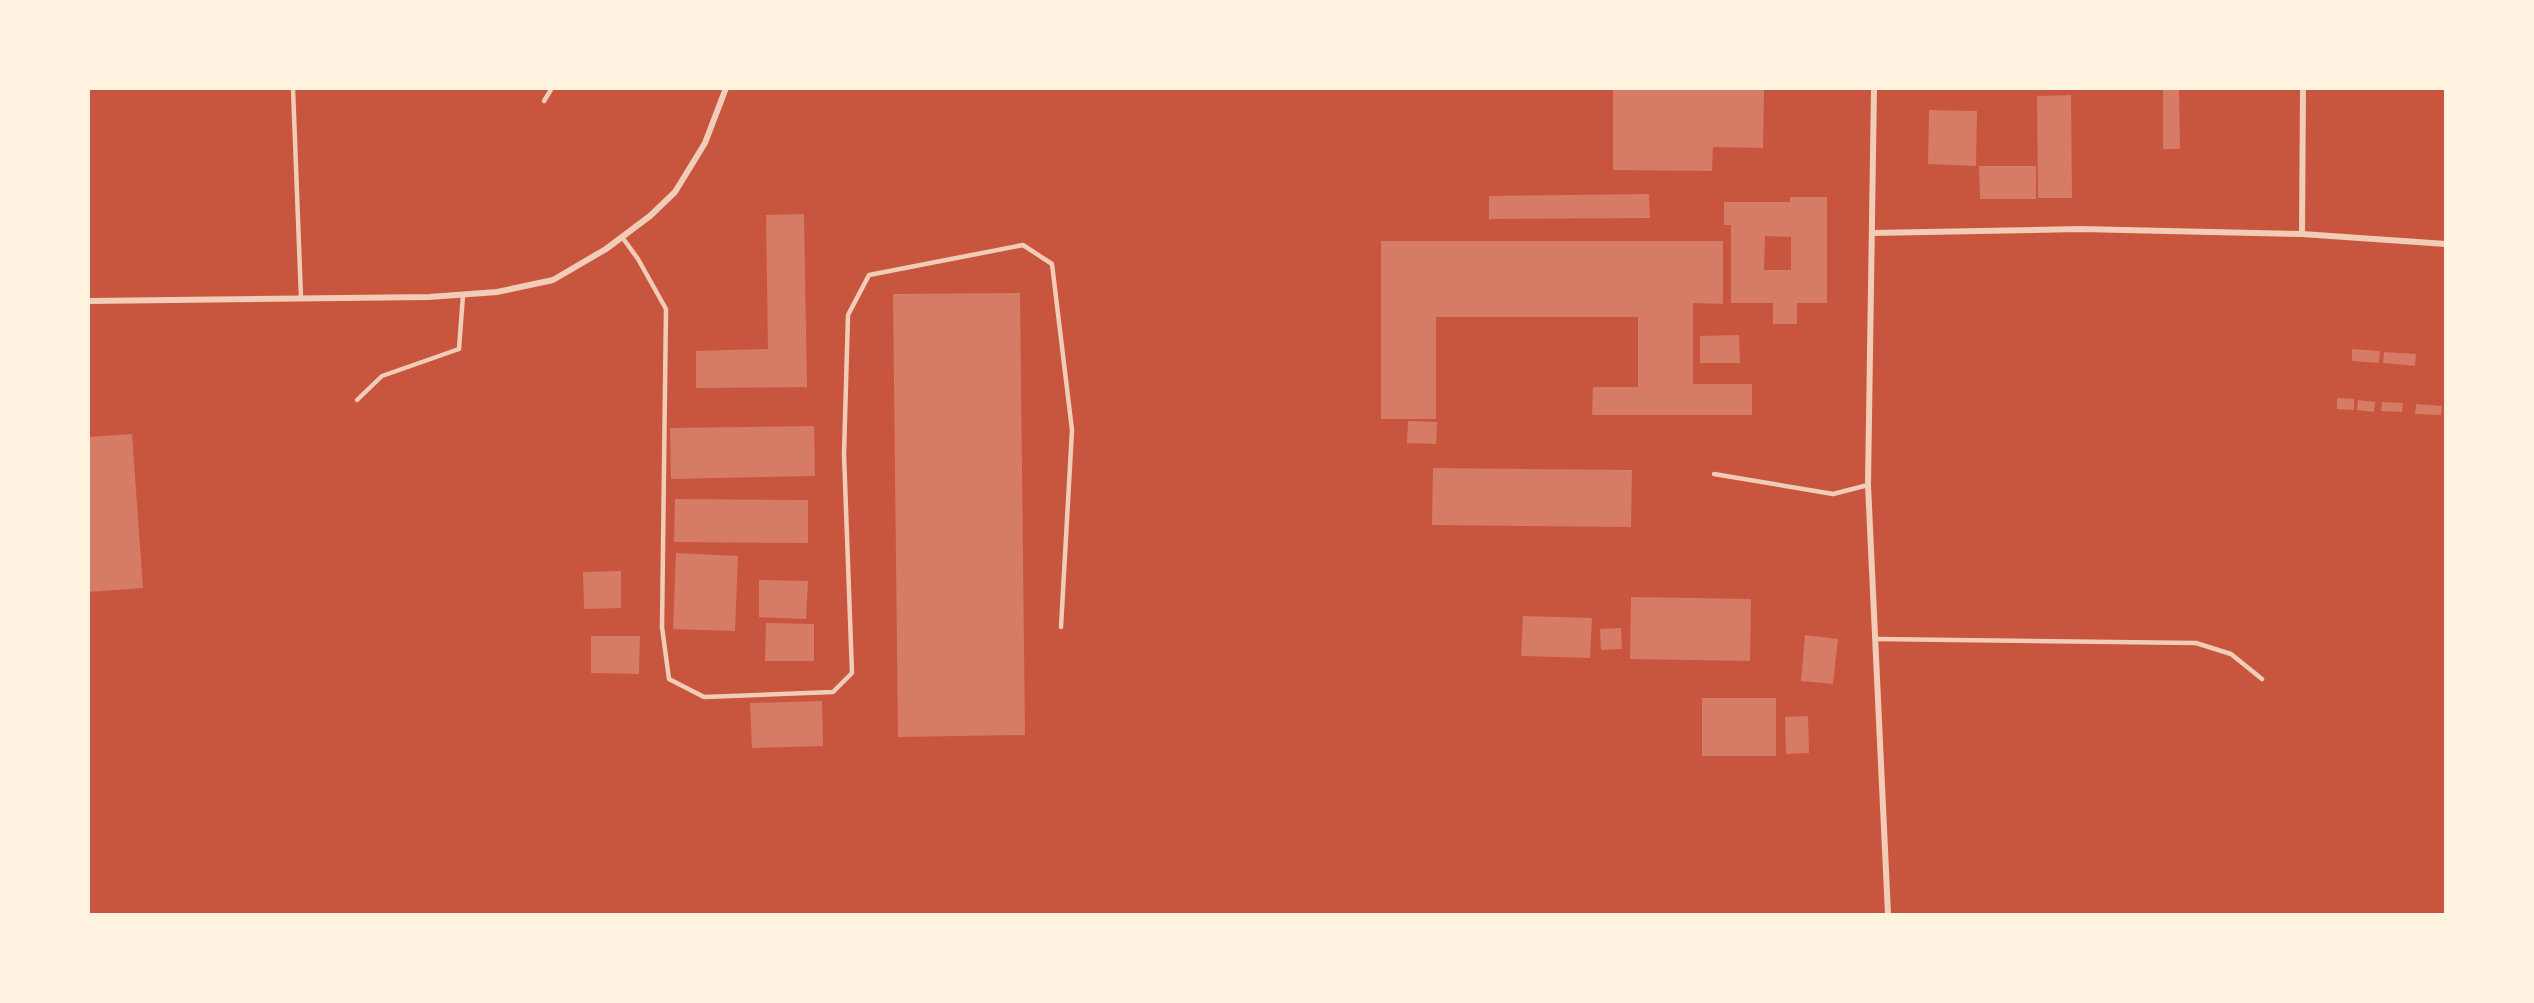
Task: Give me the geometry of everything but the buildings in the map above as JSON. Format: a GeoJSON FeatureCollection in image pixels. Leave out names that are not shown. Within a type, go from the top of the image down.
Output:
{"type":"FeatureCollection","features":[{"type":"Feature","properties":{"kind":"street"},"geometry":{"type":"LineString","coordinates":[[88,301],[429,297],[497,292],[553,280],[622,237],[650,216],[675,192],[705,143],[726,88]]}},
{"type":"Feature","properties":{"kind":"street"},"geometry":{"type":"LineString","coordinates":[[1874,88],[1868,485],[1888,915]]}},
{"type":"Feature","properties":{"kind":"street"},"geometry":{"type":"LineString","coordinates":[[2302,234],[2303,88]]}},
{"type":"Feature","properties":{"kind":"street"},"geometry":{"type":"LineString","coordinates":[[1872,234],[2080,229],[2302,234],[2445,244]]}},
{"type":"Feature","properties":{"kind":"lane"},"geometry":{"type":"LineString","coordinates":[[293,88],[302,298]]}},
{"type":"Feature","properties":{"kind":"lane"},"geometry":{"type":"LineString","coordinates":[[544,101],[552,88]]}},
{"type":"Feature","properties":{"kind":"lane"},"geometry":{"type":"LineString","coordinates":[[622,237],[638,259],[666,309],[662,627],[669,679],[704,697],[833,692],[852,673],[844,454],[848,315],[869,275],[1023,245],[1052,264],[1072,430],[1060,627]]}},
{"type":"Feature","properties":{"kind":"lane"},"geometry":{"type":"LineString","coordinates":[[357,400],[382,376],[459,349],[463,294]]}},
{"type":"Feature","properties":{"kind":"lane"},"geometry":{"type":"LineString","coordinates":[[1714,474],[1833,494],[1868,485]]}},
{"type":"Feature","properties":{"kind":"lane"},"geometry":{"type":"LineString","coordinates":[[1875,639],[2196,643],[2231,654],[2262,679]]}}]}
